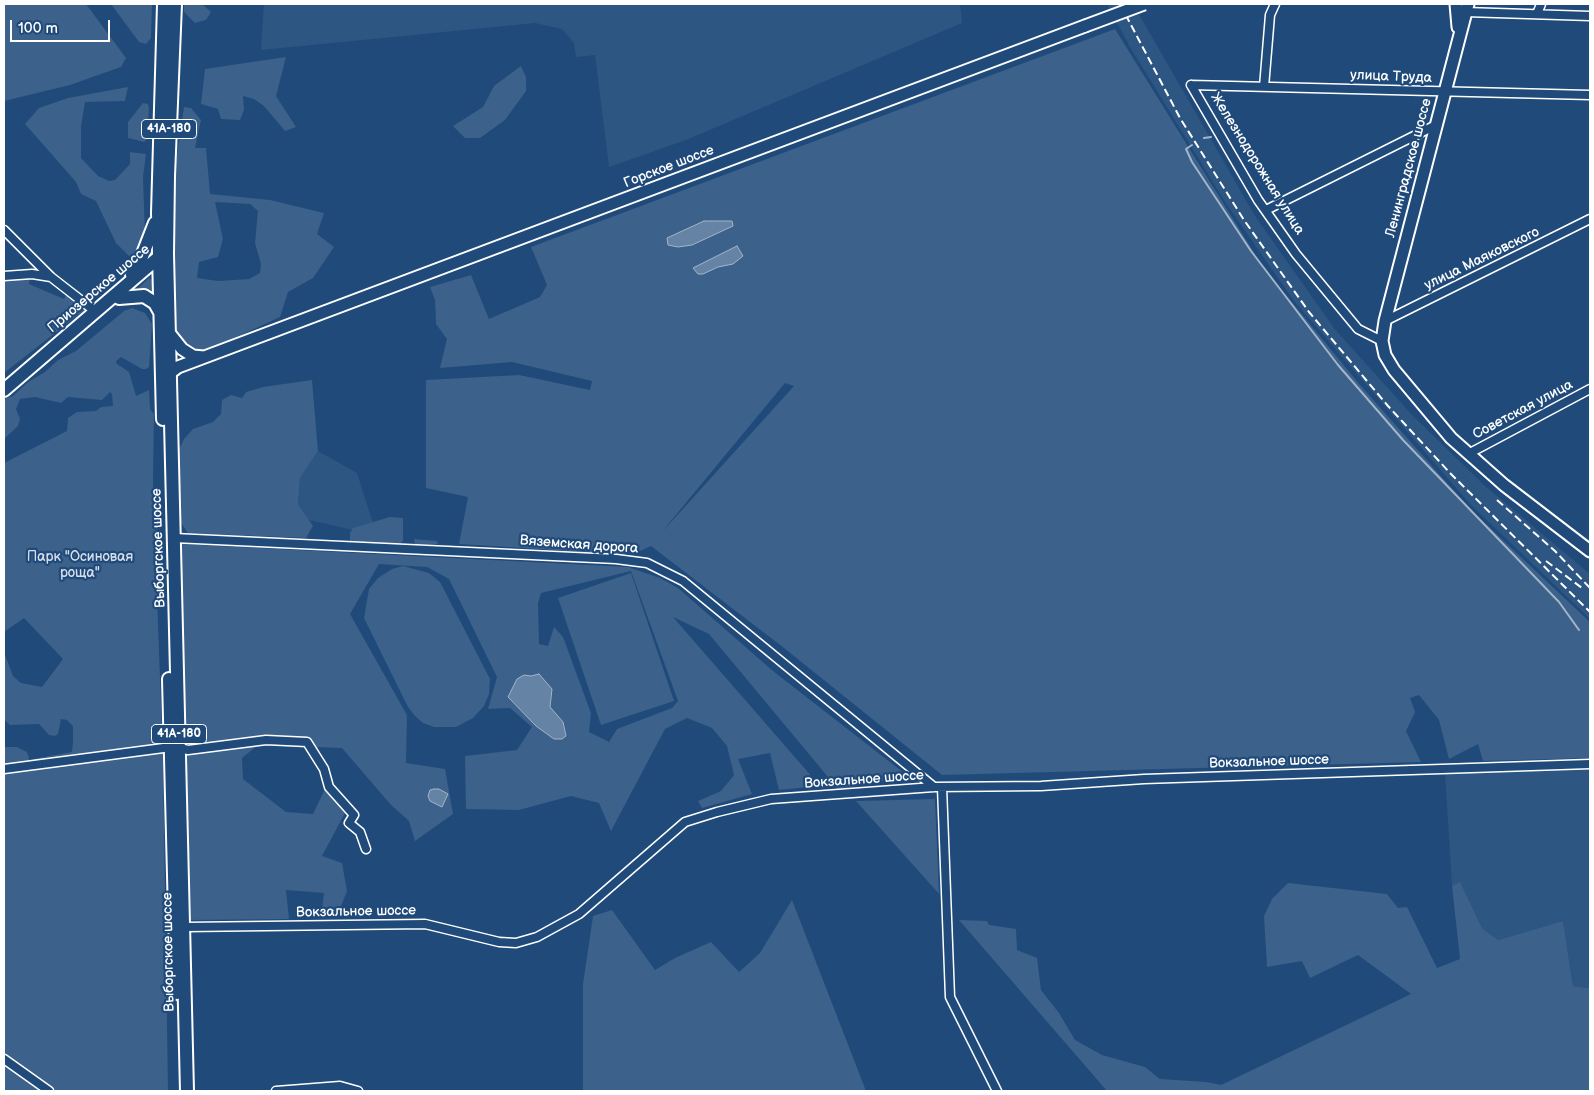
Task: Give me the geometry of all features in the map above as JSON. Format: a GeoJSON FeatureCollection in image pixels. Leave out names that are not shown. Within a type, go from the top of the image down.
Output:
{"type":"FeatureCollection","features":[{"type":"Feature","properties":{"kind":"main road","name":"Выборгское шоссе"},"geometry":{"type":"LineString","coordinates":[[164,4],[158,213],[170,334],[168,375],[175,748],[185,927],[187,1091]]}},
{"type":"Feature","properties":{"kind":"main road","name":"Выборгское шоссе"},"geometry":{"type":"LineString","coordinates":[[175,4],[160,312],[168,375],[174,538],[178,1091]]}},
{"type":"Feature","properties":{"kind":"main road","name":"Горское шоссе"},"geometry":{"type":"LineString","coordinates":[[168,375],[205,358],[1144,4]]}},
{"type":"Feature","properties":{"kind":"main road"},"geometry":{"type":"LineString","coordinates":[[1456,4],[1457,41]]}},
{"type":"Feature","properties":{"kind":"main road","name":"Ленинградское шоссе"},"geometry":{"type":"LineString","coordinates":[[1382,341],[1385,321],[1467,8]]}},
{"type":"Feature","properties":{"kind":"main road"},"geometry":{"type":"LineString","coordinates":[[127,284],[139,264],[158,213]]}},
{"type":"Feature","properties":{"kind":"main road","name":"Приозерское шоссе"},"geometry":{"type":"LineString","coordinates":[[21,376],[23,371],[96,312],[127,284],[162,258]]}},
{"type":"Feature","properties":{"kind":"main road","name":"Приозерское шоссе"},"geometry":{"type":"LineString","coordinates":[[4,390],[62,347],[162,258]]}},
{"type":"Feature","properties":{"kind":"main road"},"geometry":{"type":"LineString","coordinates":[[119,298],[144,296],[155,303],[160,312]]}},
{"type":"Feature","properties":{"kind":"main road"},"geometry":{"type":"LineString","coordinates":[[170,334],[182,349],[193,356],[205,358]]}},
{"type":"Feature","properties":{"kind":"main road","name":"Горское шоссе"},"geometry":{"type":"LineString","coordinates":[[168,375],[252,344],[264,337]]}},
{"type":"Feature","properties":{"kind":"main road"},"geometry":{"type":"LineString","coordinates":[[1382,341],[1385,355],[1394,370],[1433,418],[1468,454],[1504,485],[1590,551]]}},
{"type":"Feature","properties":{"kind":"street"},"geometry":{"type":"LineString","coordinates":[[1264,87],[1270,14],[1275,4]]}},
{"type":"Feature","properties":{"kind":"street"},"geometry":{"type":"LineString","coordinates":[[1537,14],[1540,4]]}},
{"type":"Feature","properties":{"kind":"street"},"geometry":{"type":"LineString","coordinates":[[1467,8],[1590,16]]}},
{"type":"Feature","properties":{"kind":"street","name":"улица Труда"},"geometry":{"type":"LineString","coordinates":[[1191,85],[1590,95]]}},
{"type":"Feature","properties":{"kind":"street","name":"Железнодорожная улица"},"geometry":{"type":"LineString","coordinates":[[1191,85],[1266,210],[1296,254],[1358,330],[1382,341]]}},
{"type":"Feature","properties":{"kind":"street"},"geometry":{"type":"LineString","coordinates":[[1266,210],[1436,125]]}},
{"type":"Feature","properties":{"kind":"street","name":"улица Маяковского"},"geometry":{"type":"LineString","coordinates":[[1385,321],[1590,219]]}},
{"type":"Feature","properties":{"kind":"street"},"geometry":{"type":"LineString","coordinates":[[4,230],[51,276],[96,312]]}},
{"type":"Feature","properties":{"kind":"street"},"geometry":{"type":"LineString","coordinates":[[4,276],[32,274],[51,276]]}},
{"type":"Feature","properties":{"kind":"street","name":"Советская улица"},"geometry":{"type":"LineString","coordinates":[[1468,454],[1590,389]]}},
{"type":"Feature","properties":{"kind":"street","name":"Вяземская дорога"},"geometry":{"type":"LineString","coordinates":[[174,538],[616,559],[647,563],[683,582],[938,787]]}},
{"type":"Feature","properties":{"kind":"street"},"geometry":{"type":"LineString","coordinates":[[4,769],[175,748],[188,750],[266,740],[307,742],[324,769],[329,787],[354,815],[349,823],[360,832],[366,849]]}},
{"type":"Feature","properties":{"kind":"street","name":"Вокзальное шоссе"},"geometry":{"type":"LineString","coordinates":[[185,927],[425,924],[499,942],[516,943],[537,937],[579,914],[686,822],[717,812],[771,799],[938,787],[1041,786],[1182,778],[1590,764]]}},
{"type":"Feature","properties":{"kind":"street"},"geometry":{"type":"LineString","coordinates":[[938,787],[950,997],[997,1091]]}},
{"type":"Feature","properties":{"kind":"street"},"geometry":{"type":"LineString","coordinates":[[4,1059],[49,1091]]}},
{"type":"Feature","properties":{"kind":"street"},"geometry":{"type":"LineString","coordinates":[[276,1091],[340,1086],[358,1091]]}},
{"type":"Feature","properties":{"kind":"shaded area"},"geometry":{"type":"Polygon","coordinates":[[[264,4],[960,4],[962,23],[686,140],[609,167],[595,55],[576,57],[574,43],[562,29],[535,23],[261,50],[264,4]]]}},
{"type":"Feature","properties":{"kind":"shaded area"},"geometry":{"type":"Polygon","coordinates":[[[1107,4],[1133,4],[1255,216],[1334,328],[1412,415],[1485,486],[1590,574],[1590,619],[1470,504],[1294,301],[1227,205],[1130,47],[1107,4]]]}},
{"type":"Feature","properties":{"kind":"shaded area"},"geometry":{"type":"Polygon","coordinates":[[[704,221],[732,221],[733,226],[692,245],[678,247],[668,245],[667,238],[704,221]]]}},
{"type":"Feature","properties":{"kind":"shaded area"},"geometry":{"type":"Polygon","coordinates":[[[737,246],[743,256],[733,264],[718,267],[703,274],[698,274],[693,268],[737,246]]]}},
{"type":"Feature","properties":{"kind":"shaded area"},"geometry":{"type":"Polygon","coordinates":[[[318,451],[357,473],[373,523],[353,530],[309,520],[298,504],[300,478],[318,451]]]}},
{"type":"Feature","properties":{"kind":"shaded area"},"geometry":{"type":"Polygon","coordinates":[[[539,674],[552,689],[550,707],[563,722],[566,736],[562,739],[554,739],[536,726],[508,697],[517,679],[524,675],[539,674]]]}},
{"type":"Feature","properties":{"kind":"shaded area"},"geometry":{"type":"Polygon","coordinates":[[[1590,767],[1590,988],[1573,986],[1563,921],[1498,940],[1482,928],[1460,883],[1452,886],[1445,772],[1590,767]]]}},
{"type":"Feature","properties":{"kind":"shaded area"},"geometry":{"type":"Polygon","coordinates":[[[439,789],[448,794],[442,807],[430,801],[428,796],[430,790],[439,789]]]}},
{"type":"Feature","properties":{"kind":"green space"},"geometry":{"type":"Polygon","coordinates":[[[4,4],[86,4],[126,58],[121,67],[70,85],[4,101],[4,4]]]}},
{"type":"Feature","properties":{"kind":"green space"},"geometry":{"type":"Polygon","coordinates":[[[111,4],[152,4],[151,38],[146,44],[139,42],[111,4]]]}},
{"type":"Feature","properties":{"kind":"green space"},"geometry":{"type":"Polygon","coordinates":[[[184,4],[202,4],[211,12],[206,20],[195,23],[184,12],[184,4]]]}},
{"type":"Feature","properties":{"kind":"green space"},"geometry":{"type":"Polygon","coordinates":[[[1115,29],[1263,267],[1360,385],[1472,511],[1590,622],[1590,758],[1483,761],[1478,744],[1449,759],[1439,720],[1419,695],[1410,698],[1415,712],[1406,731],[1421,762],[942,775],[784,648],[651,546],[640,551],[623,554],[459,544],[468,497],[426,488],[426,380],[519,375],[590,390],[592,381],[512,362],[440,368],[447,339],[436,324],[435,300],[430,287],[471,275],[489,319],[540,297],[547,285],[531,247],[1115,29]],[[785,383],[662,532],[794,386],[785,383]]]}},
{"type":"Feature","properties":{"kind":"green space"},"geometry":{"type":"Polygon","coordinates":[[[286,57],[276,96],[296,127],[285,131],[264,106],[254,99],[243,96],[244,110],[240,120],[221,119],[218,109],[201,104],[205,69],[286,57]]]}},
{"type":"Feature","properties":{"kind":"green space"},"geometry":{"type":"Polygon","coordinates":[[[521,66],[526,77],[526,91],[505,120],[480,138],[465,138],[453,126],[483,107],[494,86],[521,66]]]}},
{"type":"Feature","properties":{"kind":"green space"},"geometry":{"type":"Polygon","coordinates":[[[128,87],[125,101],[85,102],[81,127],[81,158],[98,176],[109,181],[115,180],[130,164],[130,152],[146,154],[143,177],[145,235],[132,259],[116,243],[96,201],[81,194],[76,182],[25,124],[39,108],[68,98],[128,87]]]}},
{"type":"Feature","properties":{"kind":"green space"},"geometry":{"type":"Polygon","coordinates":[[[143,103],[148,104],[149,109],[147,139],[144,142],[128,138],[128,122],[143,103]]]}},
{"type":"Feature","properties":{"kind":"green space"},"geometry":{"type":"Polygon","coordinates":[[[184,107],[191,108],[201,120],[195,148],[206,148],[210,194],[270,200],[324,213],[317,234],[334,247],[313,278],[288,292],[280,317],[204,352],[192,353],[183,347],[174,329],[175,169],[184,107]],[[215,202],[223,239],[218,257],[199,262],[197,278],[218,281],[249,279],[260,273],[261,264],[255,243],[258,211],[250,204],[215,202]]]}},
{"type":"Feature","properties":{"kind":"green space"},"geometry":{"type":"Polygon","coordinates":[[[30,277],[29,284],[64,299],[67,293],[87,308],[4,373],[4,280],[30,277]]]}},
{"type":"Feature","properties":{"kind":"green space"},"geometry":{"type":"Polygon","coordinates":[[[149,278],[154,282],[154,298],[134,292],[149,278]]]}},
{"type":"Feature","properties":{"kind":"green space","name":"Парк \"Осиновая роща\""},"geometry":{"type":"Polygon","coordinates":[[[132,308],[145,313],[152,324],[149,367],[142,369],[121,357],[116,361],[117,364],[129,372],[136,396],[149,390],[150,409],[154,414],[153,483],[154,526],[157,530],[155,541],[163,760],[168,1091],[4,1091],[4,771],[31,763],[33,759],[72,752],[73,726],[67,720],[61,719],[58,734],[55,736],[49,735],[39,724],[10,725],[4,720],[4,652],[13,676],[21,683],[42,687],[63,659],[24,618],[4,632],[4,463],[67,431],[68,418],[77,412],[96,411],[101,407],[113,406],[112,394],[110,392],[102,400],[68,397],[61,403],[35,397],[20,399],[16,409],[20,419],[18,426],[4,439],[4,399],[13,396],[28,382],[45,372],[58,360],[76,351],[124,311],[132,308]]]}},
{"type":"Feature","properties":{"kind":"green space"},"geometry":{"type":"Polygon","coordinates":[[[312,380],[318,451],[300,478],[298,504],[313,526],[306,538],[188,533],[179,520],[176,456],[184,439],[193,429],[213,422],[221,414],[222,400],[231,395],[242,398],[246,392],[263,387],[312,380]]]}},
{"type":"Feature","properties":{"kind":"green space"},"geometry":{"type":"Polygon","coordinates":[[[390,517],[403,518],[403,541],[398,545],[350,542],[350,533],[353,528],[390,517]]]}},
{"type":"Feature","properties":{"kind":"green space"},"geometry":{"type":"Polygon","coordinates":[[[414,539],[437,541],[438,544],[415,545],[414,539]]]}},
{"type":"Feature","properties":{"kind":"green space"},"geometry":{"type":"Polygon","coordinates":[[[180,544],[628,567],[660,578],[678,588],[773,671],[904,773],[896,779],[838,789],[709,634],[673,617],[820,786],[779,790],[770,753],[738,759],[752,794],[702,808],[698,801],[721,791],[734,775],[727,746],[712,728],[687,718],[665,729],[611,831],[599,803],[571,796],[519,810],[466,809],[465,756],[517,750],[532,727],[510,708],[488,709],[497,677],[449,579],[427,567],[379,564],[350,614],[407,715],[406,763],[445,769],[453,814],[415,841],[409,821],[391,805],[342,748],[258,745],[242,758],[243,779],[286,812],[313,814],[325,789],[346,811],[322,856],[342,863],[347,891],[340,909],[322,909],[324,893],[286,890],[289,919],[191,920],[180,544]],[[631,571],[541,593],[538,603],[539,644],[548,646],[554,627],[563,637],[591,713],[589,732],[609,742],[617,729],[672,708],[678,701],[631,571]]]}},
{"type":"Feature","properties":{"kind":"green space"},"geometry":{"type":"Polygon","coordinates":[[[403,566],[429,573],[440,582],[490,679],[489,694],[484,706],[473,718],[456,727],[434,727],[423,723],[415,716],[408,707],[364,618],[369,589],[378,578],[392,569],[403,566]]]}},
{"type":"Feature","properties":{"kind":"green space"},"geometry":{"type":"Polygon","coordinates":[[[631,573],[674,701],[601,725],[558,598],[631,573]]]}},
{"type":"Feature","properties":{"kind":"green space"},"geometry":{"type":"Polygon","coordinates":[[[4,747],[17,747],[27,752],[30,762],[4,765],[4,747]]]}},
{"type":"Feature","properties":{"kind":"green space"},"geometry":{"type":"Polygon","coordinates":[[[935,799],[939,894],[856,801],[935,799]]]}},
{"type":"Feature","properties":{"kind":"green space"},"geometry":{"type":"Polygon","coordinates":[[[1460,882],[1482,928],[1498,940],[1563,921],[1573,986],[1590,988],[1590,1091],[1107,1091],[959,920],[987,921],[989,925],[1016,929],[1017,950],[1037,958],[1041,990],[1059,1013],[1075,1040],[1102,1055],[1145,1067],[1160,1079],[1206,1082],[1221,1085],[1411,994],[1358,955],[1310,978],[1302,961],[1267,967],[1264,916],[1272,899],[1288,883],[1387,894],[1398,908],[1407,907],[1437,968],[1460,959],[1452,886],[1460,882]]]}},
{"type":"Feature","properties":{"kind":"green space"},"geometry":{"type":"Polygon","coordinates":[[[792,900],[866,1091],[583,1091],[583,984],[593,916],[612,910],[655,970],[675,958],[711,942],[739,972],[760,953],[792,900]]]}},
{"type":"Feature","properties":{"kind":"waterway"},"geometry":{"type":"LineString","coordinates":[[1204,138],[1211,137]]}},
{"type":"Feature","properties":{"kind":"waterway"},"geometry":{"type":"LineString","coordinates":[[1192,145],[1186,149],[1192,162],[1251,251],[1338,365],[1403,440],[1559,602],[1579,630]]}},
{"type":"Feature","properties":{"kind":"railway"},"geometry":{"type":"LineString","coordinates":[[1120,4],[1180,118],[1244,220],[1309,312],[1388,406],[1451,474],[1590,612]]}},
{"type":"Feature","properties":{"kind":"railway"},"geometry":{"type":"LineString","coordinates":[[1497,500],[1555,551],[1590,588]]}},
{"type":"Feature","properties":{"kind":"railway"},"geometry":{"type":"LineString","coordinates":[[1546,561],[1582,588]]}}]}
